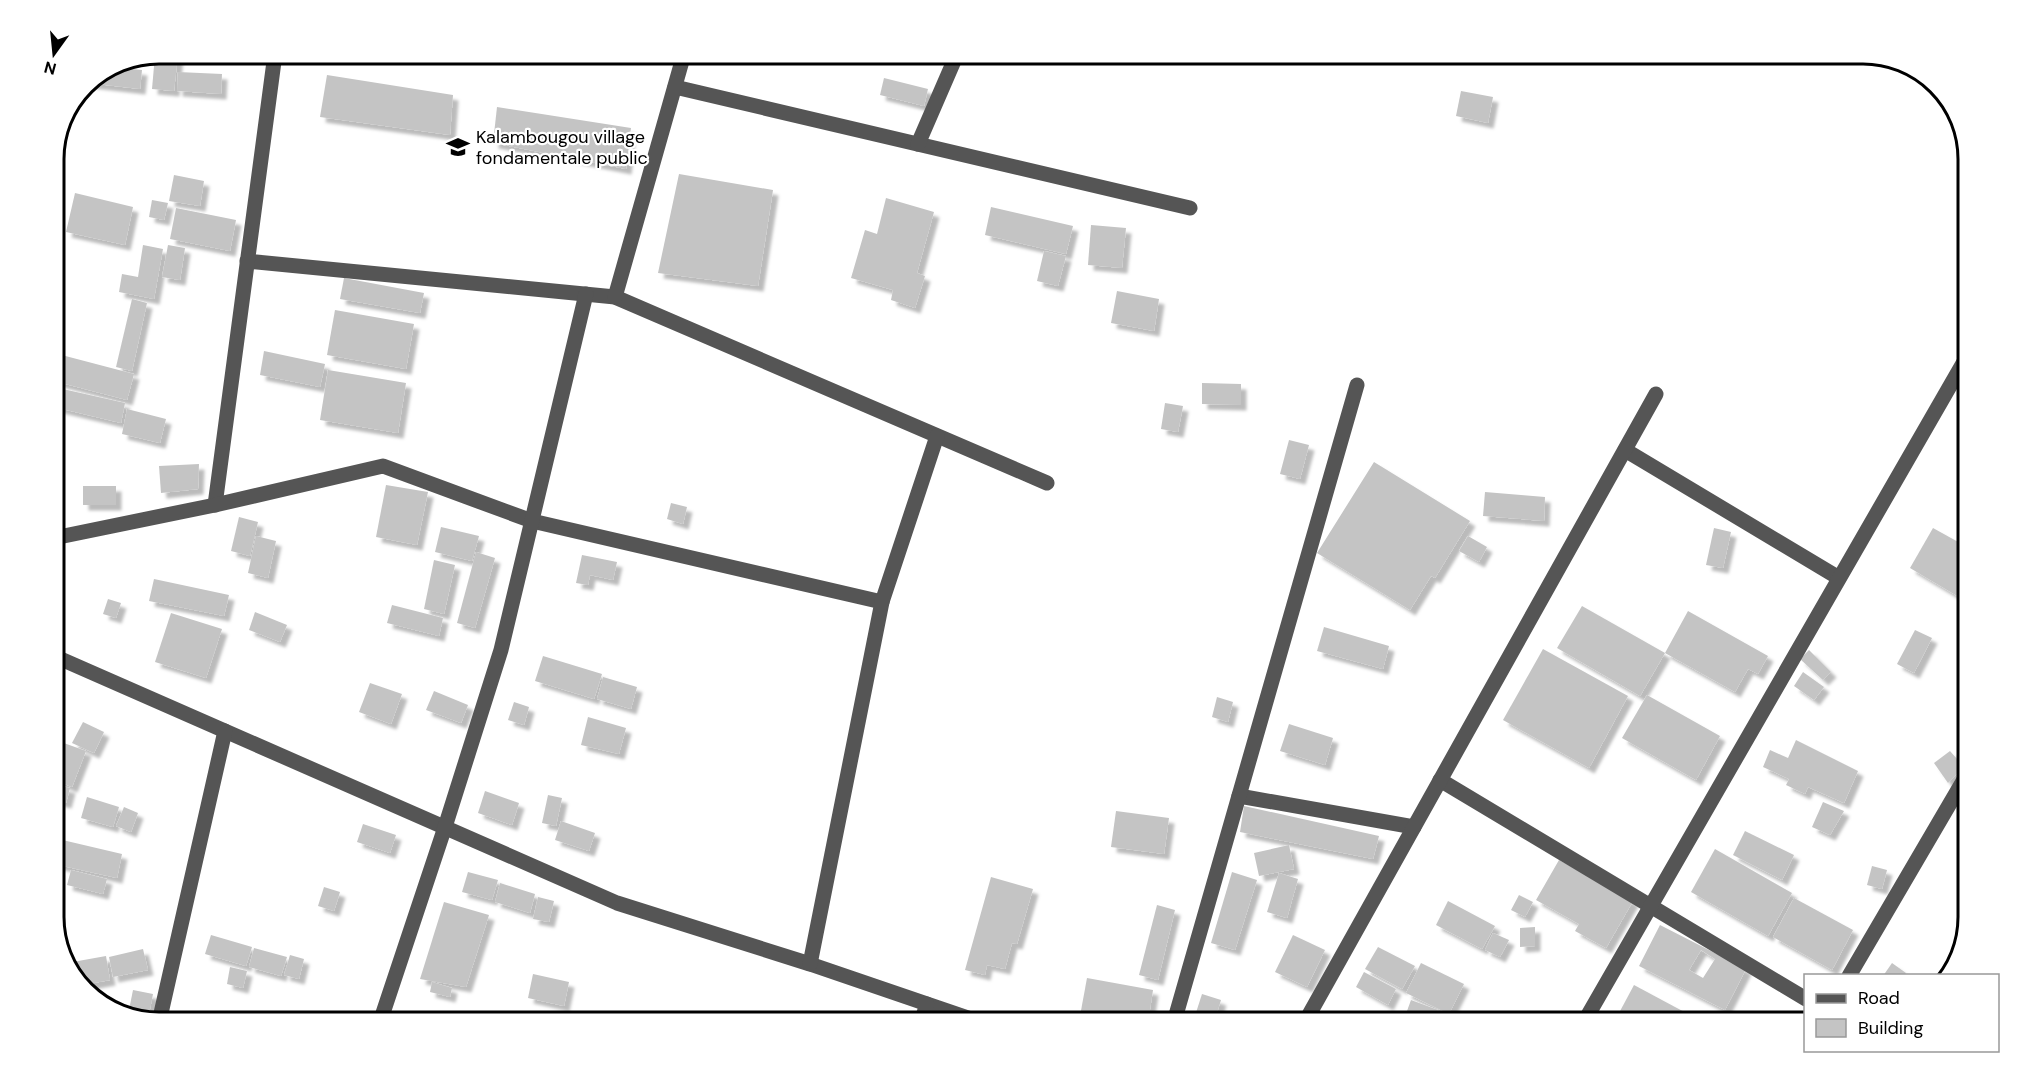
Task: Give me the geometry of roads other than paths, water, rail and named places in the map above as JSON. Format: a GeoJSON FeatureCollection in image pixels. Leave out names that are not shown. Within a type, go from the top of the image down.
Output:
{"type":"FeatureCollection","features":[{"type":"Feature","properties":{"kind":"street"},"geometry":{"type":"LineString","coordinates":[[215,505],[274,64]]}},
{"type":"Feature","properties":{"kind":"street"},"geometry":{"type":"LineString","coordinates":[[615,297],[681,64]]}},
{"type":"Feature","properties":{"kind":"street"},"geometry":{"type":"LineString","coordinates":[[918,144],[953,64]]}},
{"type":"Feature","properties":{"kind":"street"},"geometry":{"type":"LineString","coordinates":[[675,87],[1190,208]]}},
{"type":"Feature","properties":{"kind":"street"},"geometry":{"type":"LineString","coordinates":[[247,261],[615,297],[1047,483]]}},
{"type":"Feature","properties":{"kind":"street"},"geometry":{"type":"LineString","coordinates":[[383,1012],[501,650],[586,294]]}},
{"type":"Feature","properties":{"kind":"street"},"geometry":{"type":"LineString","coordinates":[[1590,1012],[1958,372]]}},
{"type":"Feature","properties":{"kind":"street"},"geometry":{"type":"LineString","coordinates":[[1177,1012],[1357,385]]}},
{"type":"Feature","properties":{"kind":"street"},"geometry":{"type":"LineString","coordinates":[[1311,1012],[1656,394]]}},
{"type":"Feature","properties":{"kind":"street"},"geometry":{"type":"LineString","coordinates":[[810,964],[882,602],[937,436]]}},
{"type":"Feature","properties":{"kind":"street"},"geometry":{"type":"LineString","coordinates":[[1625,450],[1839,578]]}},
{"type":"Feature","properties":{"kind":"street"},"geometry":{"type":"LineString","coordinates":[[65,536],[215,505],[383,466],[532,521],[882,602]]}},
{"type":"Feature","properties":{"kind":"street"},"geometry":{"type":"LineString","coordinates":[[65,661],[617,903],[810,964],[951,1012]]}},
{"type":"Feature","properties":{"kind":"street"},"geometry":{"type":"LineString","coordinates":[[161,1012],[225,731]]}},
{"type":"Feature","properties":{"kind":"street"},"geometry":{"type":"LineString","coordinates":[[1440,780],[1804,998]]}},
{"type":"Feature","properties":{"kind":"street"},"geometry":{"type":"LineString","coordinates":[[1850,974],[1958,790]]}},
{"type":"Feature","properties":{"kind":"street"},"geometry":{"type":"LineString","coordinates":[[1239,796],[1414,827]]}},
{"type":"Feature","properties":{"kind":"street"},"geometry":{"type":"LineString","coordinates":[[924,1012],[927,1004]]}},
{"type":"Feature","properties":{"kind":"place","name":"Kalambougou village fondamentale public"},"geometry":{"type":"Point","coordinates":[458,147]}}]}
